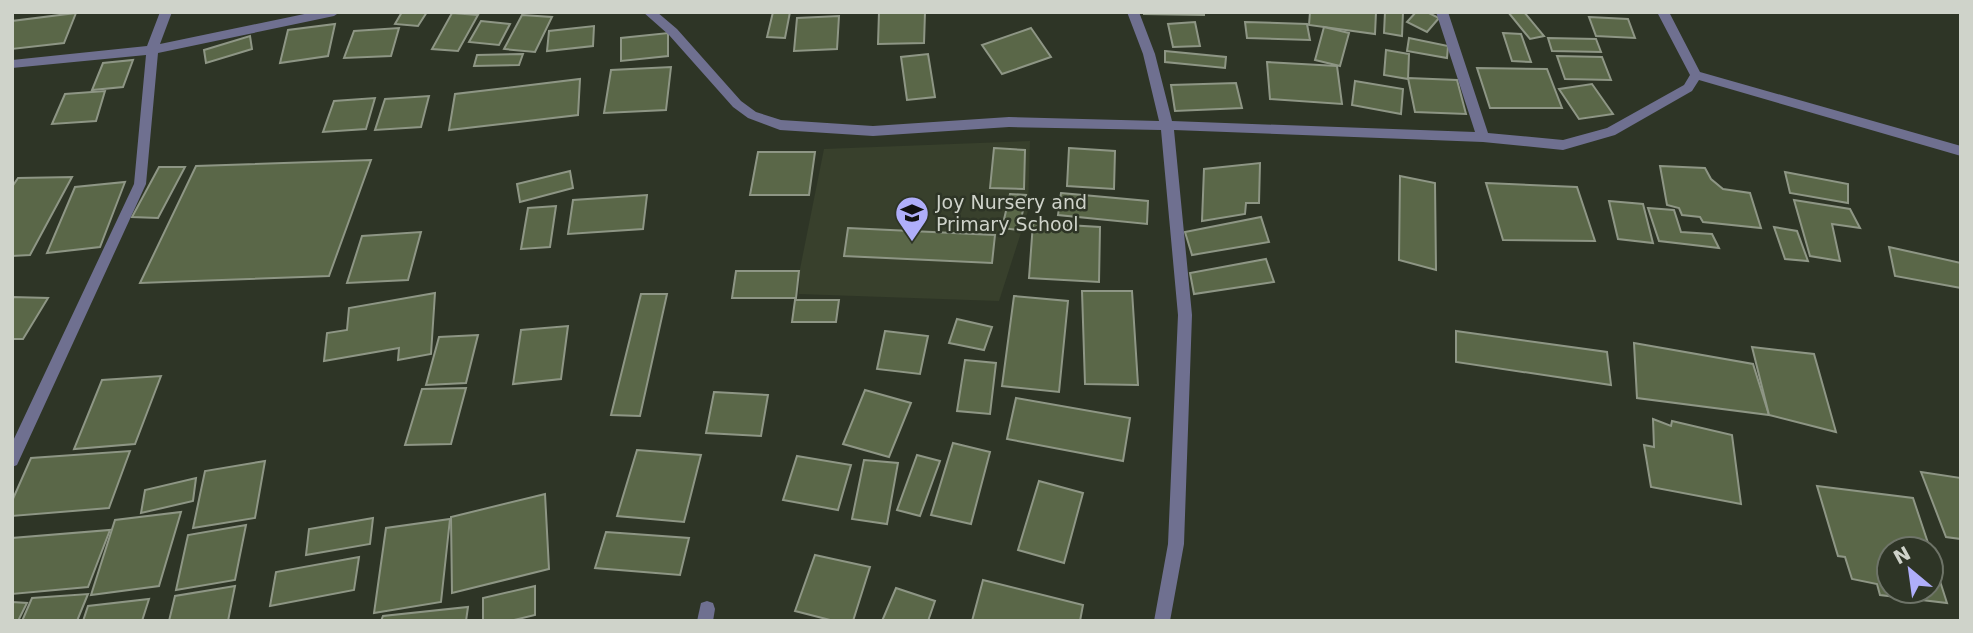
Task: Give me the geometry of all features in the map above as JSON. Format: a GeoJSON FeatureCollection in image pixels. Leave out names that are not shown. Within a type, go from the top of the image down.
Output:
{"type":"FeatureCollection","features":[{"type":"Feature","properties":{"kind":"street"},"geometry":{"type":"LineString","coordinates":[[12,460],[140,184],[152,50],[166,12]]}},
{"type":"Feature","properties":{"kind":"street"},"geometry":{"type":"LineString","coordinates":[[12,64],[152,50],[334,12]]}},
{"type":"Feature","properties":{"kind":"street"},"geometry":{"type":"LineString","coordinates":[[1133,12],[1149,54],[1167,127],[1185,315],[1186,356],[1176,544],[1162,621]]}},
{"type":"Feature","properties":{"kind":"street"},"geometry":{"type":"LineString","coordinates":[[1442,12],[1483,137]]}},
{"type":"Feature","properties":{"kind":"street"},"geometry":{"type":"LineString","coordinates":[[1663,12],[1696,75],[1961,151]]}},
{"type":"Feature","properties":{"kind":"street"},"geometry":{"type":"LineString","coordinates":[[655,13],[737,104],[751,115],[780,125],[873,131],[1009,122],[1483,137],[1563,145],[1611,132],[1688,88],[1696,75]]}},
{"type":"Feature","properties":{"kind":"shaded area","name":"Joy Nursery and Primary School"},"geometry":{"type":"Polygon","coordinates":[[[1030,141],[1028,211],[999,301],[799,294],[800,269],[824,149],[1030,141]]]}},
{"type":"Feature","properties":{"kind":"building"},"geometry":{"type":"Polygon","coordinates":[[[402,12],[427,12],[418,26],[395,24],[402,12]]]}},
{"type":"Feature","properties":{"kind":"building"},"geometry":{"type":"Polygon","coordinates":[[[773,12],[790,12],[785,38],[767,37],[773,12]]]}},
{"type":"Feature","properties":{"kind":"building"},"geometry":{"type":"Polygon","coordinates":[[[879,12],[925,12],[924,43],[878,44],[879,12]]]}},
{"type":"Feature","properties":{"kind":"building"},"geometry":{"type":"Polygon","coordinates":[[[1204,12],[1204,15],[1144,14],[1204,12]]]}},
{"type":"Feature","properties":{"kind":"building"},"geometry":{"type":"Polygon","coordinates":[[[1310,12],[1376,12],[1375,34],[1309,25],[1310,12]]]}},
{"type":"Feature","properties":{"kind":"building"},"geometry":{"type":"Polygon","coordinates":[[[1385,12],[1403,12],[1402,36],[1384,33],[1385,12]]]}},
{"type":"Feature","properties":{"kind":"building"},"geometry":{"type":"Polygon","coordinates":[[[1416,12],[1427,12],[1439,18],[1427,32],[1407,22],[1416,12]]]}},
{"type":"Feature","properties":{"kind":"building"},"geometry":{"type":"Polygon","coordinates":[[[1508,12],[1524,12],[1544,36],[1530,39],[1508,12]]]}},
{"type":"Feature","properties":{"kind":"building"},"geometry":{"type":"Polygon","coordinates":[[[76,13],[64,43],[12,49],[12,21],[76,13]]]}},
{"type":"Feature","properties":{"kind":"building"},"geometry":{"type":"Polygon","coordinates":[[[452,13],[478,15],[458,51],[432,49],[452,13]]]}},
{"type":"Feature","properties":{"kind":"building"},"geometry":{"type":"Polygon","coordinates":[[[522,15],[552,17],[535,52],[504,49],[522,15]]]}},
{"type":"Feature","properties":{"kind":"building"},"geometry":{"type":"Polygon","coordinates":[[[839,16],[837,49],[794,51],[797,18],[839,16]]]}},
{"type":"Feature","properties":{"kind":"building"},"geometry":{"type":"Polygon","coordinates":[[[1589,17],[1628,19],[1635,38],[1596,36],[1589,17]]]}},
{"type":"Feature","properties":{"kind":"building"},"geometry":{"type":"Polygon","coordinates":[[[481,21],[510,24],[499,45],[469,42],[481,21]]]}},
{"type":"Feature","properties":{"kind":"building"},"geometry":{"type":"Polygon","coordinates":[[[1195,22],[1200,46],[1173,47],[1168,24],[1195,22]]]}},
{"type":"Feature","properties":{"kind":"building"},"geometry":{"type":"Polygon","coordinates":[[[1245,22],[1307,24],[1310,40],[1247,38],[1245,22]]]}},
{"type":"Feature","properties":{"kind":"building"},"geometry":{"type":"Polygon","coordinates":[[[335,24],[328,56],[280,63],[288,30],[335,24]]]}},
{"type":"Feature","properties":{"kind":"building"},"geometry":{"type":"Polygon","coordinates":[[[594,26],[593,46],[547,51],[549,31],[594,26]]]}},
{"type":"Feature","properties":{"kind":"building"},"geometry":{"type":"Polygon","coordinates":[[[1324,27],[1349,33],[1340,66],[1315,60],[1324,27]]]}},
{"type":"Feature","properties":{"kind":"building"},"geometry":{"type":"Polygon","coordinates":[[[399,28],[391,56],[344,58],[354,31],[399,28]]]}},
{"type":"Feature","properties":{"kind":"building"},"geometry":{"type":"Polygon","coordinates":[[[1031,28],[1051,57],[1002,74],[982,45],[1031,28]]]}},
{"type":"Feature","properties":{"kind":"building"},"geometry":{"type":"Polygon","coordinates":[[[668,33],[668,56],[621,61],[621,38],[668,33]]]}},
{"type":"Feature","properties":{"kind":"building"},"geometry":{"type":"Polygon","coordinates":[[[1503,33],[1521,34],[1531,62],[1512,61],[1503,33]]]}},
{"type":"Feature","properties":{"kind":"building"},"geometry":{"type":"Polygon","coordinates":[[[250,36],[252,49],[206,63],[204,50],[250,36]]]}},
{"type":"Feature","properties":{"kind":"building"},"geometry":{"type":"Polygon","coordinates":[[[1409,38],[1448,46],[1447,58],[1407,51],[1409,38]]]}},
{"type":"Feature","properties":{"kind":"building"},"geometry":{"type":"Polygon","coordinates":[[[1548,38],[1596,39],[1601,52],[1552,51],[1548,38]]]}},
{"type":"Feature","properties":{"kind":"building"},"geometry":{"type":"Polygon","coordinates":[[[1386,50],[1409,54],[1408,79],[1384,75],[1386,50]]]}},
{"type":"Feature","properties":{"kind":"building"},"geometry":{"type":"Polygon","coordinates":[[[1165,51],[1226,57],[1225,68],[1165,62],[1165,51]]]}},
{"type":"Feature","properties":{"kind":"building"},"geometry":{"type":"Polygon","coordinates":[[[523,54],[519,65],[474,66],[477,55],[523,54]]]}},
{"type":"Feature","properties":{"kind":"building"},"geometry":{"type":"Polygon","coordinates":[[[928,54],[935,97],[907,100],[901,57],[928,54]]]}},
{"type":"Feature","properties":{"kind":"building"},"geometry":{"type":"Polygon","coordinates":[[[1557,56],[1602,57],[1611,80],[1565,79],[1557,56]]]}},
{"type":"Feature","properties":{"kind":"building"},"geometry":{"type":"Polygon","coordinates":[[[133,60],[123,87],[92,90],[103,63],[133,60]]]}},
{"type":"Feature","properties":{"kind":"building"},"geometry":{"type":"Polygon","coordinates":[[[1267,62],[1337,66],[1342,104],[1270,99],[1267,62]]]}},
{"type":"Feature","properties":{"kind":"building"},"geometry":{"type":"Polygon","coordinates":[[[671,67],[666,110],[604,113],[611,70],[671,67]]]}},
{"type":"Feature","properties":{"kind":"building"},"geometry":{"type":"Polygon","coordinates":[[[1477,68],[1547,69],[1562,108],[1490,108],[1477,68]]]}},
{"type":"Feature","properties":{"kind":"building"},"geometry":{"type":"Polygon","coordinates":[[[1408,78],[1457,80],[1466,114],[1415,112],[1408,78]]]}},
{"type":"Feature","properties":{"kind":"building"},"geometry":{"type":"Polygon","coordinates":[[[580,79],[578,115],[449,130],[455,94],[580,79]]]}},
{"type":"Feature","properties":{"kind":"building"},"geometry":{"type":"Polygon","coordinates":[[[1355,81],[1403,89],[1401,114],[1352,105],[1355,81]]]}},
{"type":"Feature","properties":{"kind":"building"},"geometry":{"type":"Polygon","coordinates":[[[1236,83],[1242,108],[1175,111],[1171,85],[1236,83]]]}},
{"type":"Feature","properties":{"kind":"building"},"geometry":{"type":"Polygon","coordinates":[[[1592,84],[1613,114],[1579,119],[1559,89],[1592,84]]]}},
{"type":"Feature","properties":{"kind":"building"},"geometry":{"type":"Polygon","coordinates":[[[105,91],[96,121],[52,124],[65,94],[105,91]]]}},
{"type":"Feature","properties":{"kind":"building"},"geometry":{"type":"Polygon","coordinates":[[[429,96],[421,127],[375,130],[385,99],[429,96]]]}},
{"type":"Feature","properties":{"kind":"building"},"geometry":{"type":"Polygon","coordinates":[[[375,98],[366,129],[323,132],[334,101],[375,98]]]}},
{"type":"Feature","properties":{"kind":"building"},"geometry":{"type":"Polygon","coordinates":[[[994,148],[1025,150],[1024,189],[990,188],[994,148]]]}},
{"type":"Feature","properties":{"kind":"building"},"geometry":{"type":"Polygon","coordinates":[[[1069,148],[1115,151],[1114,189],[1067,186],[1069,148]]]}},
{"type":"Feature","properties":{"kind":"building"},"geometry":{"type":"Polygon","coordinates":[[[758,152],[815,152],[809,195],[750,195],[758,152]]]}},
{"type":"Feature","properties":{"kind":"building"},"geometry":{"type":"Polygon","coordinates":[[[371,160],[329,276],[140,283],[196,166],[371,160]]]}},
{"type":"Feature","properties":{"kind":"building"},"geometry":{"type":"Polygon","coordinates":[[[1260,163],[1259,203],[1246,203],[1245,214],[1202,221],[1204,169],[1260,163]]]}},
{"type":"Feature","properties":{"kind":"building"},"geometry":{"type":"Polygon","coordinates":[[[1660,166],[1705,168],[1711,179],[1723,189],[1750,193],[1761,228],[1703,222],[1700,217],[1682,215],[1679,208],[1667,205],[1660,166]]]}},
{"type":"Feature","properties":{"kind":"building"},"geometry":{"type":"Polygon","coordinates":[[[159,167],[185,167],[158,218],[132,217],[159,167]]]}},
{"type":"Feature","properties":{"kind":"building"},"geometry":{"type":"Polygon","coordinates":[[[570,171],[573,188],[520,202],[517,184],[570,171]]]}},
{"type":"Feature","properties":{"kind":"building"},"geometry":{"type":"Polygon","coordinates":[[[1785,172],[1848,184],[1848,203],[1790,193],[1785,172]]]}},
{"type":"Feature","properties":{"kind":"building"},"geometry":{"type":"Polygon","coordinates":[[[1400,176],[1435,183],[1436,270],[1399,260],[1400,176]]]}},
{"type":"Feature","properties":{"kind":"building"},"geometry":{"type":"Polygon","coordinates":[[[72,177],[30,255],[12,256],[12,187],[18,178],[72,177]]]}},
{"type":"Feature","properties":{"kind":"building"},"geometry":{"type":"Polygon","coordinates":[[[125,182],[100,247],[47,253],[75,187],[125,182]]]}},
{"type":"Feature","properties":{"kind":"building"},"geometry":{"type":"Polygon","coordinates":[[[1486,183],[1577,187],[1595,241],[1503,240],[1486,183]]]}},
{"type":"Feature","properties":{"kind":"building"},"geometry":{"type":"Polygon","coordinates":[[[1061,193],[1148,201],[1147,224],[1058,215],[1061,193]]]}},
{"type":"Feature","properties":{"kind":"building"},"geometry":{"type":"Polygon","coordinates":[[[1010,194],[1026,195],[1019,230],[1002,228],[1010,194]]]}},
{"type":"Feature","properties":{"kind":"building"},"geometry":{"type":"Polygon","coordinates":[[[647,195],[643,229],[568,234],[573,200],[647,195]]]}},
{"type":"Feature","properties":{"kind":"building"},"geometry":{"type":"Polygon","coordinates":[[[1794,200],[1850,209],[1860,228],[1832,224],[1840,261],[1810,256],[1794,200]]]}},
{"type":"Feature","properties":{"kind":"building"},"geometry":{"type":"Polygon","coordinates":[[[1609,201],[1643,204],[1653,243],[1618,239],[1609,201]]]}},
{"type":"Feature","properties":{"kind":"building"},"geometry":{"type":"Polygon","coordinates":[[[556,206],[550,247],[521,249],[528,208],[556,206]]]}},
{"type":"Feature","properties":{"kind":"building"},"geometry":{"type":"Polygon","coordinates":[[[1648,208],[1674,210],[1681,232],[1712,234],[1719,248],[1659,241],[1648,208]]]}},
{"type":"Feature","properties":{"kind":"building"},"geometry":{"type":"Polygon","coordinates":[[[1261,217],[1269,242],[1192,255],[1185,232],[1261,217]]]}},
{"type":"Feature","properties":{"kind":"building"},"geometry":{"type":"Polygon","coordinates":[[[1033,223],[1100,227],[1099,282],[1029,278],[1033,223]]]}},
{"type":"Feature","properties":{"kind":"building"},"geometry":{"type":"Polygon","coordinates":[[[1774,227],[1797,231],[1808,261],[1785,259],[1774,227]]]}},
{"type":"Feature","properties":{"kind":"building"},"geometry":{"type":"Polygon","coordinates":[[[848,228],[995,235],[992,263],[844,256],[848,228]]]}},
{"type":"Feature","properties":{"kind":"building"},"geometry":{"type":"Polygon","coordinates":[[[421,232],[408,280],[347,283],[362,236],[421,232]]]}},
{"type":"Feature","properties":{"kind":"building"},"geometry":{"type":"Polygon","coordinates":[[[1889,247],[1961,263],[1961,288],[1895,276],[1889,247]]]}},
{"type":"Feature","properties":{"kind":"building"},"geometry":{"type":"Polygon","coordinates":[[[1266,259],[1274,282],[1194,294],[1190,273],[1266,259]]]}},
{"type":"Feature","properties":{"kind":"building"},"geometry":{"type":"Polygon","coordinates":[[[736,271],[799,271],[796,298],[732,298],[736,271]]]}},
{"type":"Feature","properties":{"kind":"building"},"geometry":{"type":"Polygon","coordinates":[[[1082,291],[1132,291],[1138,385],[1085,384],[1082,291]]]}},
{"type":"Feature","properties":{"kind":"building"},"geometry":{"type":"Polygon","coordinates":[[[435,293],[431,354],[398,360],[399,348],[324,361],[327,333],[347,330],[349,308],[435,293]]]}},
{"type":"Feature","properties":{"kind":"building"},"geometry":{"type":"Polygon","coordinates":[[[641,294],[667,294],[640,416],[611,415],[641,294]]]}},
{"type":"Feature","properties":{"kind":"building"},"geometry":{"type":"Polygon","coordinates":[[[1014,296],[1068,301],[1059,392],[1002,386],[1014,296]]]}},
{"type":"Feature","properties":{"kind":"building"},"geometry":{"type":"Polygon","coordinates":[[[12,297],[48,298],[23,339],[12,339],[12,297]]]}},
{"type":"Feature","properties":{"kind":"building"},"geometry":{"type":"Polygon","coordinates":[[[795,300],[839,300],[836,322],[792,322],[795,300]]]}},
{"type":"Feature","properties":{"kind":"building"},"geometry":{"type":"Polygon","coordinates":[[[957,319],[992,327],[984,350],[949,343],[957,319]]]}},
{"type":"Feature","properties":{"kind":"building"},"geometry":{"type":"Polygon","coordinates":[[[568,326],[561,379],[513,384],[521,330],[568,326]]]}},
{"type":"Feature","properties":{"kind":"building"},"geometry":{"type":"Polygon","coordinates":[[[885,331],[928,336],[920,374],[877,369],[885,331]]]}},
{"type":"Feature","properties":{"kind":"building"},"geometry":{"type":"Polygon","coordinates":[[[1456,331],[1607,352],[1611,385],[1456,362],[1456,331]]]}},
{"type":"Feature","properties":{"kind":"building"},"geometry":{"type":"Polygon","coordinates":[[[478,335],[466,383],[426,385],[439,337],[478,335]]]}},
{"type":"Feature","properties":{"kind":"building"},"geometry":{"type":"Polygon","coordinates":[[[1634,343],[1753,364],[1769,415],[1637,398],[1634,343]]]}},
{"type":"Feature","properties":{"kind":"building"},"geometry":{"type":"Polygon","coordinates":[[[1752,347],[1814,354],[1836,432],[1769,415],[1752,347]]]}},
{"type":"Feature","properties":{"kind":"building"},"geometry":{"type":"Polygon","coordinates":[[[965,360],[996,363],[990,414],[957,411],[965,360]]]}},
{"type":"Feature","properties":{"kind":"building"},"geometry":{"type":"Polygon","coordinates":[[[161,376],[135,444],[74,449],[102,380],[161,376]]]}},
{"type":"Feature","properties":{"kind":"building"},"geometry":{"type":"Polygon","coordinates":[[[466,388],[451,444],[405,445],[422,389],[466,388]]]}},
{"type":"Feature","properties":{"kind":"building"},"geometry":{"type":"Polygon","coordinates":[[[865,390],[911,403],[889,457],[843,444],[865,390]]]}},
{"type":"Feature","properties":{"kind":"building"},"geometry":{"type":"Polygon","coordinates":[[[714,392],[768,395],[761,436],[706,433],[714,392]]]}},
{"type":"Feature","properties":{"kind":"building"},"geometry":{"type":"Polygon","coordinates":[[[1016,398],[1130,418],[1123,461],[1007,439],[1016,398]]]}},
{"type":"Feature","properties":{"kind":"building"},"geometry":{"type":"Polygon","coordinates":[[[1653,419],[1671,426],[1672,421],[1732,435],[1741,504],[1651,487],[1644,445],[1654,447],[1653,419]]]}},
{"type":"Feature","properties":{"kind":"building"},"geometry":{"type":"Polygon","coordinates":[[[953,443],[990,452],[971,524],[931,515],[953,443]]]}},
{"type":"Feature","properties":{"kind":"building"},"geometry":{"type":"Polygon","coordinates":[[[637,450],[701,455],[684,522],[617,516],[637,450]]]}},
{"type":"Feature","properties":{"kind":"building"},"geometry":{"type":"Polygon","coordinates":[[[130,451],[109,508],[12,516],[12,501],[31,458],[130,451]]]}},
{"type":"Feature","properties":{"kind":"building"},"geometry":{"type":"Polygon","coordinates":[[[917,455],[940,461],[920,516],[897,510],[917,455]]]}},
{"type":"Feature","properties":{"kind":"building"},"geometry":{"type":"Polygon","coordinates":[[[797,456],[851,465],[838,510],[783,500],[797,456]]]}},
{"type":"Feature","properties":{"kind":"building"},"geometry":{"type":"Polygon","coordinates":[[[864,460],[898,463],[887,524],[852,519],[864,460]]]}},
{"type":"Feature","properties":{"kind":"building"},"geometry":{"type":"Polygon","coordinates":[[[265,461],[255,518],[193,528],[205,471],[265,461]]]}},
{"type":"Feature","properties":{"kind":"building"},"geometry":{"type":"Polygon","coordinates":[[[1921,472],[1961,478],[1961,539],[1946,537],[1921,472]]]}},
{"type":"Feature","properties":{"kind":"building"},"geometry":{"type":"Polygon","coordinates":[[[196,478],[193,501],[141,513],[145,490],[196,478]]]}},
{"type":"Feature","properties":{"kind":"building"},"geometry":{"type":"Polygon","coordinates":[[[1039,481],[1083,493],[1064,563],[1018,550],[1039,481]]]}},
{"type":"Feature","properties":{"kind":"building"},"geometry":{"type":"Polygon","coordinates":[[[1817,486],[1913,498],[1925,535],[1875,535],[1875,584],[1852,579],[1845,557],[1838,556],[1817,486]]]}},
{"type":"Feature","properties":{"kind":"building"},"geometry":{"type":"Polygon","coordinates":[[[545,494],[549,569],[452,593],[451,517],[545,494]]]}},
{"type":"Feature","properties":{"kind":"building"},"geometry":{"type":"Polygon","coordinates":[[[181,512],[159,586],[91,595],[115,520],[181,512]]]}},
{"type":"Feature","properties":{"kind":"building"},"geometry":{"type":"Polygon","coordinates":[[[373,518],[370,544],[306,555],[309,529],[373,518]]]}},
{"type":"Feature","properties":{"kind":"building"},"geometry":{"type":"Polygon","coordinates":[[[450,519],[441,602],[374,613],[386,528],[450,519]]]}},
{"type":"Feature","properties":{"kind":"building"},"geometry":{"type":"Polygon","coordinates":[[[246,525],[235,580],[176,590],[188,535],[246,525]]]}},
{"type":"Feature","properties":{"kind":"building"},"geometry":{"type":"Polygon","coordinates":[[[110,530],[88,587],[12,594],[12,538],[110,530]]]}},
{"type":"Feature","properties":{"kind":"building"},"geometry":{"type":"Polygon","coordinates":[[[606,532],[689,538],[680,575],[595,568],[606,532]]]}},
{"type":"Feature","properties":{"kind":"building"},"geometry":{"type":"Polygon","coordinates":[[[815,555],[870,567],[853,621],[834,621],[795,611],[815,555]]]}},
{"type":"Feature","properties":{"kind":"building"},"geometry":{"type":"Polygon","coordinates":[[[359,557],[354,590],[270,606],[276,572],[359,557]]]}},
{"type":"Feature","properties":{"kind":"building"},"geometry":{"type":"Polygon","coordinates":[[[983,580],[1083,605],[1080,621],[972,621],[983,580]]]}},
{"type":"Feature","properties":{"kind":"building"},"geometry":{"type":"Polygon","coordinates":[[[235,586],[228,621],[169,621],[175,596],[235,586]]]}},
{"type":"Feature","properties":{"kind":"building"},"geometry":{"type":"Polygon","coordinates":[[[535,586],[535,615],[510,621],[483,621],[483,598],[535,586]]]}},
{"type":"Feature","properties":{"kind":"building"},"geometry":{"type":"Polygon","coordinates":[[[896,588],[935,601],[928,621],[882,621],[896,588]]]}},
{"type":"Feature","properties":{"kind":"building"},"geometry":{"type":"Polygon","coordinates":[[[88,594],[77,621],[22,621],[32,598],[88,594]]]}},
{"type":"Feature","properties":{"kind":"building"},"geometry":{"type":"Polygon","coordinates":[[[149,599],[142,621],[83,621],[88,606],[149,599]]]}},
{"type":"Feature","properties":{"kind":"building"},"geometry":{"type":"Polygon","coordinates":[[[12,602],[27,603],[18,621],[12,621],[12,602]]]}},
{"type":"Feature","properties":{"kind":"building"},"geometry":{"type":"Polygon","coordinates":[[[468,607],[466,621],[381,621],[383,616],[468,607]]]}},
{"type":"Feature","properties":{"kind":"place","name":"Joy Nursery and Primary School"},"geometry":{"type":"Point","coordinates":[912,243]}}]}
